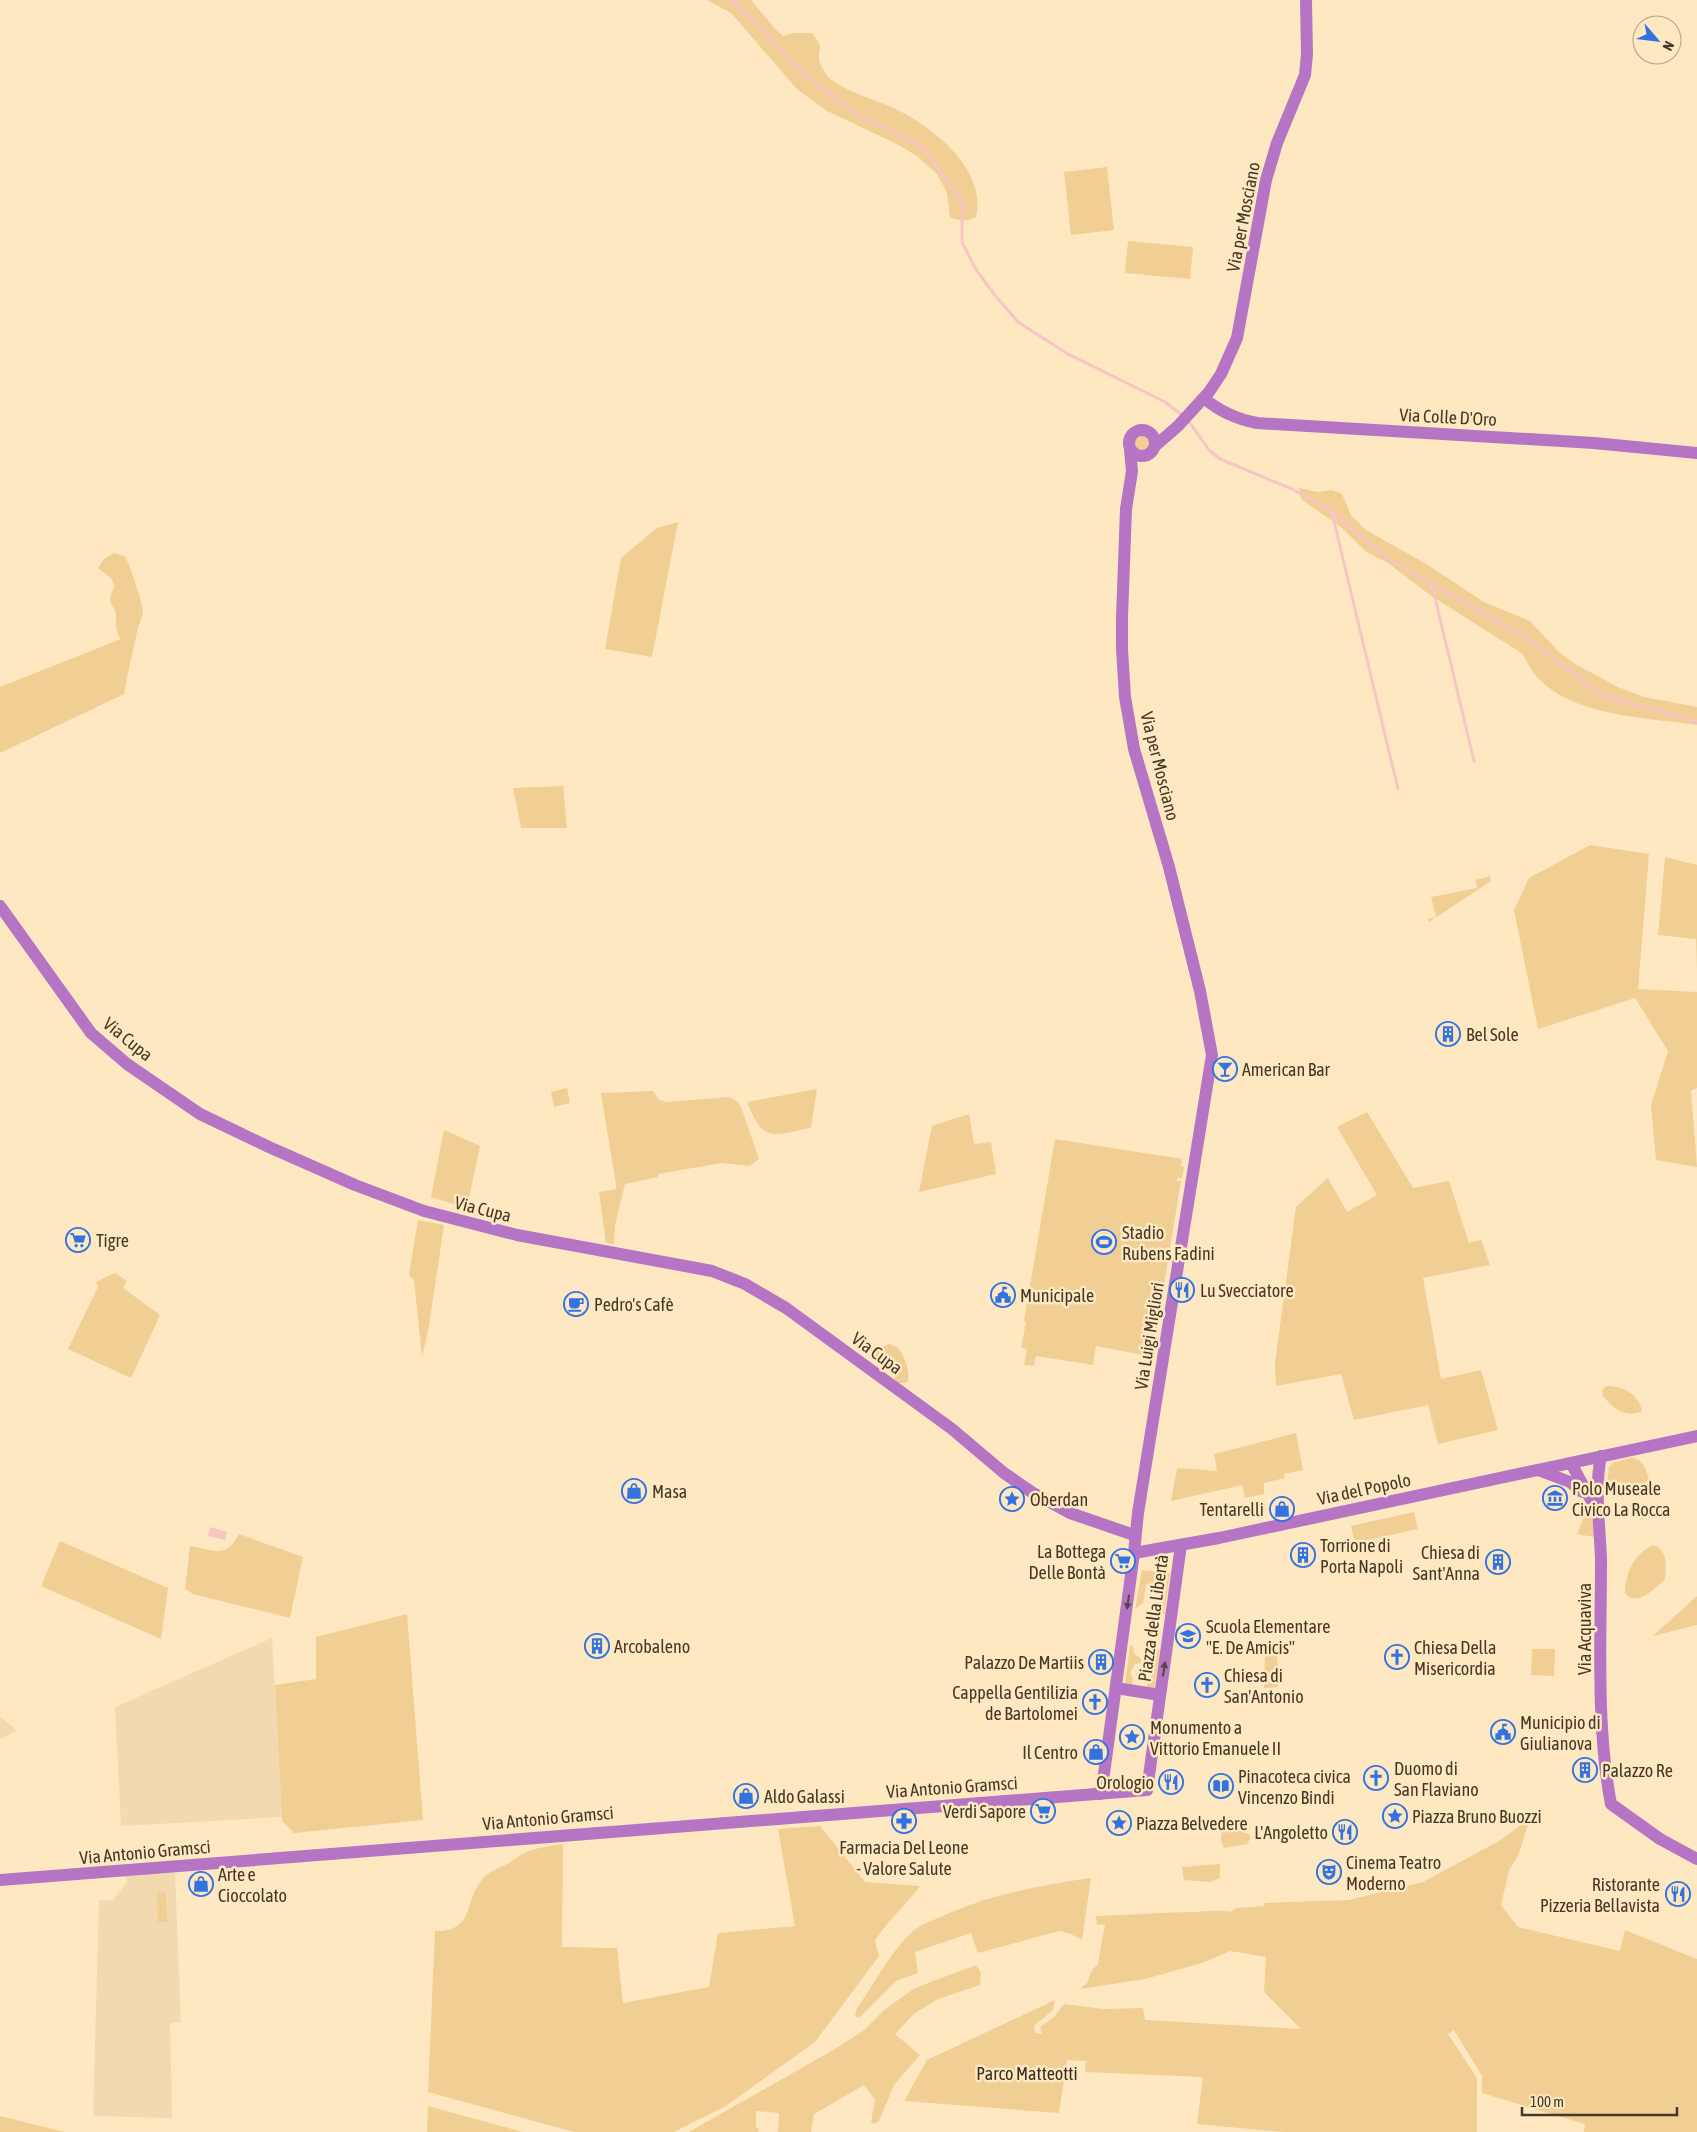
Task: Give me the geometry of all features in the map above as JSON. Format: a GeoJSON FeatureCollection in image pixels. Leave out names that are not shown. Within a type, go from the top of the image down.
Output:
{"type":"FeatureCollection","features":[{"type":"Feature","properties":{"kind":"street","name":"Via per Mosciano"},"geometry":{"type":"LineString","coordinates":[[1132,471],[1204,398],[1221,374],[1237,338],[1266,180],[1278,143],[1305,75],[1307,54],[1306,0]]}},
{"type":"Feature","properties":{"kind":"street","name":"Via Colle D'Oro"},"geometry":{"type":"LineString","coordinates":[[1204,398],[1230,416],[1257,424],[1594,444],[1697,453]]}},
{"type":"Feature","properties":{"kind":"street"},"geometry":{"type":"LineString","coordinates":[[1146,430],[1154,438],[1150,451],[1136,455],[1130,450],[1128,443],[1130,435],[1138,430],[1178,426]]}},
{"type":"Feature","properties":{"kind":"street","name":"Via per Mosciano"},"geometry":{"type":"LineString","coordinates":[[1130,450],[1132,471],[1126,509],[1122,649],[1125,697],[1134,749],[1168,867],[1200,991],[1211,1042],[1211,1065]]}},
{"type":"Feature","properties":{"kind":"street","name":"Via Cupa"},"geometry":{"type":"LineString","coordinates":[[0,906],[91,1033],[127,1064],[200,1114],[355,1186],[424,1211],[517,1235],[712,1271],[745,1284],[786,1308],[952,1429],[1004,1472],[1057,1507],[1097,1524],[1134,1536]]}},
{"type":"Feature","properties":{"kind":"street","name":"Via Luigi Migliori"},"geometry":{"type":"LineString","coordinates":[[1134,1554],[1134,1536],[1211,1065]]}},
{"type":"Feature","properties":{"kind":"street","name":"Via del Popolo"},"geometry":{"type":"LineString","coordinates":[[1134,1554],[1181,1546],[1697,1436]]}},
{"type":"Feature","properties":{"kind":"street","name":"Via Acquaviva"},"geometry":{"type":"LineString","coordinates":[[1593,1494],[1601,1456]]}},
{"type":"Feature","properties":{"kind":"street","name":"Via Acquaviva"},"geometry":{"type":"LineString","coordinates":[[1584,1460],[1594,1476],[1593,1494],[1599,1515],[1604,1742],[1611,1804],[1660,1839],[1697,1859]]}},
{"type":"Feature","properties":{"kind":"street","name":"Via Acquaviva"},"geometry":{"type":"LineString","coordinates":[[1571,1463],[1593,1494]]}},
{"type":"Feature","properties":{"kind":"street"},"geometry":{"type":"LineString","coordinates":[[1538,1470],[1570,1482],[1593,1494]]}},
{"type":"Feature","properties":{"kind":"street","name":"Piazza della Libertà"},"geometry":{"type":"LineString","coordinates":[[1134,1554],[1100,1794],[1147,1790],[1181,1546]]}},
{"type":"Feature","properties":{"kind":"street","name":"Piazza della Libertà"},"geometry":{"type":"LineString","coordinates":[[1116,1688],[1160,1694]]}},
{"type":"Feature","properties":{"kind":"street","name":"Via Antonio Gramsci"},"geometry":{"type":"LineString","coordinates":[[0,1880],[1100,1794]]}},
{"type":"Feature","properties":{"kind":"shaded area"},"geometry":{"type":"Polygon","coordinates":[[[210,1527],[227,1532],[225,1540],[208,1536],[210,1527]]]}},
{"type":"Feature","properties":{"kind":"shaded area"},"geometry":{"type":"Polygon","coordinates":[[[272,1638],[282,1817],[121,1826],[115,1707],[272,1638]]]}},
{"type":"Feature","properties":{"kind":"shaded area"},"geometry":{"type":"Polygon","coordinates":[[[0,1716],[17,1731],[0,1739],[0,1716]]]}},
{"type":"Feature","properties":{"kind":"shaded area"},"geometry":{"type":"Polygon","coordinates":[[[175,1873],[181,2022],[170,2023],[172,2118],[93,2116],[99,1900],[113,1900],[127,1882],[126,1874],[175,1873]]]}},
{"type":"Feature","properties":{"kind":"green space"},"geometry":{"type":"Polygon","coordinates":[[[707,0],[751,0],[783,36],[793,33],[812,33],[820,46],[820,63],[829,78],[851,91],[906,115],[922,125],[953,150],[965,166],[973,182],[977,199],[976,217],[963,220],[950,217],[947,193],[937,174],[917,156],[899,145],[827,111],[798,90],[731,13],[707,0]]]}},
{"type":"Feature","properties":{"kind":"green space"},"geometry":{"type":"Polygon","coordinates":[[[1107,167],[1114,230],[1071,235],[1064,172],[1107,167]]]}},
{"type":"Feature","properties":{"kind":"green space"},"geometry":{"type":"Polygon","coordinates":[[[1128,241],[1193,247],[1190,279],[1125,273],[1128,241]]]}},
{"type":"Feature","properties":{"kind":"green space"},"geometry":{"type":"Polygon","coordinates":[[[1142,435],[1150,443],[1142,451],[1134,443],[1142,435]]]}},
{"type":"Feature","properties":{"kind":"green space"},"geometry":{"type":"Polygon","coordinates":[[[1299,488],[1317,492],[1332,490],[1342,494],[1351,515],[1366,530],[1428,565],[1484,602],[1530,621],[1559,652],[1575,664],[1618,687],[1644,697],[1697,707],[1697,725],[1598,710],[1574,702],[1553,690],[1535,675],[1523,654],[1430,595],[1388,563],[1366,552],[1342,528],[1301,499],[1299,488]]]}},
{"type":"Feature","properties":{"kind":"green space"},"geometry":{"type":"Polygon","coordinates":[[[678,522],[652,657],[605,649],[621,558],[657,528],[678,522]]]}},
{"type":"Feature","properties":{"kind":"green space"},"geometry":{"type":"Polygon","coordinates":[[[114,553],[125,556],[143,611],[124,694],[0,753],[0,687],[121,639],[117,631],[115,612],[110,601],[115,586],[111,578],[98,568],[104,559],[114,553]]]}},
{"type":"Feature","properties":{"kind":"green space"},"geometry":{"type":"Polygon","coordinates":[[[563,786],[567,828],[521,828],[513,788],[563,786]]]}},
{"type":"Feature","properties":{"kind":"green space"},"geometry":{"type":"Polygon","coordinates":[[[1590,845],[1649,854],[1638,989],[1697,992],[1697,1088],[1691,1091],[1697,1167],[1656,1160],[1651,1105],[1668,1051],[1635,998],[1538,1029],[1514,910],[1529,878],[1590,845]]]}},
{"type":"Feature","properties":{"kind":"green space"},"geometry":{"type":"Polygon","coordinates":[[[1665,857],[1697,865],[1697,971],[1696,939],[1658,935],[1665,857]]]}},
{"type":"Feature","properties":{"kind":"green space"},"geometry":{"type":"Polygon","coordinates":[[[1490,876],[1491,881],[1429,922],[1428,919],[1436,917],[1431,897],[1477,888],[1476,880],[1490,876]]]}},
{"type":"Feature","properties":{"kind":"green space"},"geometry":{"type":"Polygon","coordinates":[[[567,1088],[570,1103],[554,1107],[551,1092],[567,1088]]]}},
{"type":"Feature","properties":{"kind":"green space"},"geometry":{"type":"Polygon","coordinates":[[[817,1089],[811,1128],[787,1133],[778,1134],[764,1131],[747,1102],[817,1089]]]}},
{"type":"Feature","properties":{"kind":"green space"},"geometry":{"type":"Polygon","coordinates":[[[653,1091],[659,1100],[668,1102],[729,1097],[738,1102],[759,1159],[749,1166],[721,1163],[658,1174],[658,1177],[625,1184],[615,1225],[614,1244],[606,1243],[599,1192],[616,1189],[616,1185],[601,1093],[653,1091]]]}},
{"type":"Feature","properties":{"kind":"green space"},"geometry":{"type":"Polygon","coordinates":[[[1367,1112],[1413,1188],[1449,1181],[1469,1243],[1481,1240],[1490,1265],[1423,1278],[1441,1379],[1481,1370],[1498,1430],[1438,1444],[1428,1405],[1354,1420],[1341,1374],[1276,1386],[1275,1363],[1296,1207],[1328,1178],[1347,1212],[1377,1195],[1337,1127],[1367,1112]]]}},
{"type":"Feature","properties":{"kind":"green space"},"geometry":{"type":"Polygon","coordinates":[[[969,1114],[974,1144],[991,1142],[996,1174],[919,1192],[932,1126],[969,1114]]]}},
{"type":"Feature","properties":{"kind":"green space"},"geometry":{"type":"Polygon","coordinates":[[[444,1130],[480,1146],[467,1208],[431,1197],[444,1130]]]}},
{"type":"Feature","properties":{"kind":"green space","name":"Stadio Rubens Fadini"},"geometry":{"type":"Polygon","coordinates":[[[1055,1139],[1182,1159],[1181,1166],[1184,1167],[1182,1178],[1177,1178],[1177,1181],[1181,1181],[1153,1353],[1149,1356],[1096,1346],[1093,1365],[1036,1356],[1034,1366],[1024,1365],[1027,1349],[1021,1348],[1026,1322],[1024,1321],[1055,1139]]]}},
{"type":"Feature","properties":{"kind":"green space"},"geometry":{"type":"Polygon","coordinates":[[[418,1220],[444,1225],[429,1326],[422,1357],[414,1280],[409,1275],[418,1220]]]}},
{"type":"Feature","properties":{"kind":"green space"},"geometry":{"type":"Polygon","coordinates":[[[115,1273],[127,1281],[123,1288],[160,1315],[131,1378],[68,1349],[98,1287],[96,1282],[115,1273]]]}},
{"type":"Feature","properties":{"kind":"green space"},"geometry":{"type":"Polygon","coordinates":[[[889,1344],[897,1347],[906,1362],[908,1381],[904,1383],[898,1383],[895,1380],[891,1366],[878,1361],[874,1355],[882,1347],[889,1344]]]}},
{"type":"Feature","properties":{"kind":"green space"},"geometry":{"type":"Polygon","coordinates":[[[1606,1386],[1624,1389],[1629,1392],[1638,1400],[1642,1411],[1630,1414],[1615,1408],[1603,1396],[1602,1390],[1606,1386]]]}},
{"type":"Feature","properties":{"kind":"green space"},"geometry":{"type":"Polygon","coordinates":[[[1296,1433],[1303,1470],[1284,1474],[1285,1478],[1264,1483],[1264,1494],[1245,1498],[1242,1485],[1171,1501],[1177,1468],[1217,1471],[1214,1454],[1296,1433]]]}},
{"type":"Feature","properties":{"kind":"green space"},"geometry":{"type":"Polygon","coordinates":[[[1630,1458],[1641,1462],[1649,1478],[1633,1492],[1614,1496],[1607,1486],[1609,1467],[1613,1463],[1630,1458]]]}},
{"type":"Feature","properties":{"kind":"green space"},"geometry":{"type":"Polygon","coordinates":[[[1414,1512],[1418,1529],[1355,1543],[1351,1526],[1414,1512]]]}},
{"type":"Feature","properties":{"kind":"green space"},"geometry":{"type":"Polygon","coordinates":[[[1586,1512],[1592,1514],[1594,1537],[1577,1534],[1586,1512]]]}},
{"type":"Feature","properties":{"kind":"green space"},"geometry":{"type":"Polygon","coordinates":[[[239,1534],[303,1557],[290,1618],[193,1594],[185,1589],[190,1546],[213,1551],[224,1550],[234,1542],[239,1534]]]}},
{"type":"Feature","properties":{"kind":"green space"},"geometry":{"type":"Polygon","coordinates":[[[60,1541],[168,1588],[161,1639],[41,1586],[60,1541]]]}},
{"type":"Feature","properties":{"kind":"green space"},"geometry":{"type":"Polygon","coordinates":[[[1653,1545],[1661,1550],[1665,1559],[1665,1579],[1646,1595],[1640,1598],[1630,1597],[1625,1593],[1629,1571],[1640,1554],[1653,1545]]]}},
{"type":"Feature","properties":{"kind":"green space"},"geometry":{"type":"Polygon","coordinates":[[[1142,1570],[1170,1573],[1164,1615],[1158,1607],[1161,1586],[1146,1584],[1143,1603],[1135,1609],[1142,1570]]]}},
{"type":"Feature","properties":{"kind":"green space"},"geometry":{"type":"Polygon","coordinates":[[[1697,1596],[1697,1625],[1653,1636],[1697,1596]]]}},
{"type":"Feature","properties":{"kind":"green space"},"geometry":{"type":"Polygon","coordinates":[[[407,1614],[423,1820],[294,1833],[282,1821],[275,1685],[316,1679],[316,1637],[407,1614]]]}},
{"type":"Feature","properties":{"kind":"green space"},"geometry":{"type":"Polygon","coordinates":[[[1130,1646],[1133,1646],[1134,1653],[1141,1659],[1141,1663],[1135,1664],[1130,1673],[1133,1678],[1132,1685],[1125,1684],[1130,1646]]]}},
{"type":"Feature","properties":{"kind":"green space"},"geometry":{"type":"Polygon","coordinates":[[[1532,1649],[1555,1649],[1554,1676],[1531,1675],[1532,1649]]]}},
{"type":"Feature","properties":{"kind":"green space"},"geometry":{"type":"Polygon","coordinates":[[[1156,1650],[1160,1650],[1154,1689],[1147,1688],[1148,1680],[1153,1674],[1150,1666],[1145,1664],[1146,1660],[1154,1656],[1156,1650]]]}},
{"type":"Feature","properties":{"kind":"green space"},"geometry":{"type":"Polygon","coordinates":[[[1277,1655],[1278,1687],[1264,1688],[1265,1656],[1277,1655]]]}},
{"type":"Feature","properties":{"kind":"green space","name":"Parco Matteotti"},"geometry":{"type":"Polygon","coordinates":[[[1532,1817],[1518,1856],[1509,1870],[1501,1905],[1518,1927],[1620,1951],[1625,1930],[1697,1959],[1697,2132],[1584,2132],[1585,2124],[1482,2093],[1482,2076],[1454,2030],[1448,2034],[1477,2078],[1477,2132],[1283,2132],[1197,2124],[1203,2077],[1085,2072],[1086,2061],[1067,2060],[1059,2113],[904,2101],[927,2060],[1055,2000],[1053,2010],[1034,2026],[1035,2033],[1042,2034],[1040,2027],[1054,2017],[1064,2004],[1103,2009],[1143,2008],[1145,2020],[1301,2029],[1264,1992],[1266,1957],[1230,1951],[1202,1963],[1145,1979],[1080,1989],[1087,1983],[1092,1970],[1098,1964],[1105,1924],[1097,1925],[1096,1916],[1213,1910],[1230,1912],[1237,1908],[1264,1906],[1265,1903],[1349,1900],[1423,1882],[1499,1841],[1532,1817]]]}},
{"type":"Feature","properties":{"kind":"green space"},"geometry":{"type":"Polygon","coordinates":[[[1222,1823],[1250,1835],[1247,1844],[1224,1848],[1221,1841],[1222,1823]]]}},
{"type":"Feature","properties":{"kind":"green space"},"geometry":{"type":"Polygon","coordinates":[[[820,1826],[865,1882],[920,1886],[875,1941],[879,1956],[815,2042],[726,2106],[674,2132],[574,2132],[428,2092],[435,1931],[449,1930],[464,1919],[480,1883],[490,1873],[526,1852],[563,1844],[562,1947],[617,1948],[623,2003],[709,1987],[718,1933],[795,1926],[778,1829],[820,1826]]]}},
{"type":"Feature","properties":{"kind":"green space"},"geometry":{"type":"Polygon","coordinates":[[[1220,1864],[1220,1878],[1210,1882],[1184,1880],[1182,1867],[1220,1864]]]}},
{"type":"Feature","properties":{"kind":"green space"},"geometry":{"type":"Polygon","coordinates":[[[1091,1878],[1082,1940],[1071,1934],[1059,1931],[978,1953],[971,1933],[915,1952],[918,1973],[896,1981],[859,2018],[855,2016],[857,2008],[890,1958],[905,1939],[921,1926],[982,1901],[1036,1887],[1091,1878]]]}},
{"type":"Feature","properties":{"kind":"green space"},"geometry":{"type":"Polygon","coordinates":[[[157,1892],[166,1893],[167,1922],[158,1922],[157,1892]]]}},
{"type":"Feature","properties":{"kind":"green space"},"geometry":{"type":"Polygon","coordinates":[[[976,1965],[981,1973],[980,1985],[938,1999],[915,2013],[895,2034],[920,2055],[894,2085],[879,2121],[875,2124],[871,2122],[875,2099],[864,2085],[814,2114],[811,2132],[778,2132],[779,2113],[756,2111],[756,2127],[759,2128],[758,2132],[689,2132],[835,2049],[863,2031],[884,2010],[915,1988],[976,1965]]]}},
{"type":"Feature","properties":{"kind":"green space"},"geometry":{"type":"Polygon","coordinates":[[[428,2106],[523,2132],[427,2132],[428,2106]]]}},
{"type":"Feature","properties":{"kind":"green space"},"geometry":{"type":"Polygon","coordinates":[[[0,2116],[64,2132],[0,2132],[0,2116]]]}},
{"type":"Feature","properties":{"kind":"waterway"},"geometry":{"type":"LineString","coordinates":[[731,0],[764,30],[791,62],[823,89],[862,118],[892,130],[923,148],[962,201],[962,242],[975,268],[1018,322],[1068,354],[1165,402],[1182,415]]}},
{"type":"Feature","properties":{"kind":"waterway"},"geometry":{"type":"LineString","coordinates":[[1190,423],[1209,450],[1220,459],[1292,489],[1328,509],[1388,559],[1525,637],[1603,696],[1697,722]]}},
{"type":"Feature","properties":{"kind":"waterway"},"geometry":{"type":"LineString","coordinates":[[1332,513],[1398,789]]}},
{"type":"Feature","properties":{"kind":"waterway"},"geometry":{"type":"LineString","coordinates":[[1432,585],[1474,761]]}},
{"type":"Feature","properties":{"kind":"place","name":"Bel Sole"},"geometry":{"type":"Point","coordinates":[1448,1034]}},
{"type":"Feature","properties":{"kind":"place","name":"American Bar"},"geometry":{"type":"Point","coordinates":[1225,1069]}},
{"type":"Feature","properties":{"kind":"place","name":"Tigre"},"geometry":{"type":"Point","coordinates":[78,1240]}},
{"type":"Feature","properties":{"kind":"place","name":"Stadio Rubens Fadini"},"geometry":{"type":"Point","coordinates":[1104,1242]}},
{"type":"Feature","properties":{"kind":"place","name":"Lu Svecciatore"},"geometry":{"type":"Point","coordinates":[1182,1290]}},
{"type":"Feature","properties":{"kind":"place","name":"Municipale"},"geometry":{"type":"Point","coordinates":[1003,1295]}},
{"type":"Feature","properties":{"kind":"place","name":"Pedro's Cafè"},"geometry":{"type":"Point","coordinates":[576,1304]}},
{"type":"Feature","properties":{"kind":"place","name":"Masa"},"geometry":{"type":"Point","coordinates":[634,1491]}},
{"type":"Feature","properties":{"kind":"place","name":"Polo Museale Civico La Rocca"},"geometry":{"type":"Point","coordinates":[1555,1498]}},
{"type":"Feature","properties":{"kind":"place","name":"Oberdan"},"geometry":{"type":"Point","coordinates":[1012,1499]}},
{"type":"Feature","properties":{"kind":"place","name":"Tentarelli"},"geometry":{"type":"Point","coordinates":[1282,1509]}},
{"type":"Feature","properties":{"kind":"place","name":"Torrione di Porta Napoli"},"geometry":{"type":"Point","coordinates":[1303,1555]}},
{"type":"Feature","properties":{"kind":"place","name":"La Bottega Delle Bontà"},"geometry":{"type":"Point","coordinates":[1123,1561]}},
{"type":"Feature","properties":{"kind":"place","name":"Chiesa di Sant'Anna"},"geometry":{"type":"Point","coordinates":[1498,1562]}},
{"type":"Feature","properties":{"kind":"place","name":"Scuola Elementare \"E. De Amicis\""},"geometry":{"type":"Point","coordinates":[1188,1636]}},
{"type":"Feature","properties":{"kind":"place","name":"Arcobaleno"},"geometry":{"type":"Point","coordinates":[597,1646]}},
{"type":"Feature","properties":{"kind":"place","name":"Chiesa Della Misericordia"},"geometry":{"type":"Point","coordinates":[1397,1657]}},
{"type":"Feature","properties":{"kind":"place","name":"Palazzo De Martiis"},"geometry":{"type":"Point","coordinates":[1101,1662]}},
{"type":"Feature","properties":{"kind":"place","name":"Chiesa di San'Antonio"},"geometry":{"type":"Point","coordinates":[1207,1685]}},
{"type":"Feature","properties":{"kind":"place","name":"Cappella Gentilizia de Bartolomei"},"geometry":{"type":"Point","coordinates":[1095,1702]}},
{"type":"Feature","properties":{"kind":"place","name":"Municipio di Giulianova"},"geometry":{"type":"Point","coordinates":[1503,1732]}},
{"type":"Feature","properties":{"kind":"place","name":"Monumento a Vittorio Emanuele II"},"geometry":{"type":"Point","coordinates":[1132,1737]}},
{"type":"Feature","properties":{"kind":"place","name":"Il Centro"},"geometry":{"type":"Point","coordinates":[1096,1752]}},
{"type":"Feature","properties":{"kind":"place","name":"Palazzo Re"},"geometry":{"type":"Point","coordinates":[1585,1770]}},
{"type":"Feature","properties":{"kind":"place","name":"Duomo di San Flaviano"},"geometry":{"type":"Point","coordinates":[1376,1778]}},
{"type":"Feature","properties":{"kind":"place","name":"Orologio"},"geometry":{"type":"Point","coordinates":[1171,1782]}},
{"type":"Feature","properties":{"kind":"place","name":"Pinacoteca civica Vincenzo Bindi"},"geometry":{"type":"Point","coordinates":[1221,1786]}},
{"type":"Feature","properties":{"kind":"place","name":"Aldo Galassi"},"geometry":{"type":"Point","coordinates":[746,1796]}},
{"type":"Feature","properties":{"kind":"place","name":"Verdi Sapore"},"geometry":{"type":"Point","coordinates":[1043,1811]}},
{"type":"Feature","properties":{"kind":"place","name":"Piazza Bruno Buozzi"},"geometry":{"type":"Point","coordinates":[1395,1816]}},
{"type":"Feature","properties":{"kind":"place","name":"Farmacia Del Leone - Valore Salute"},"geometry":{"type":"Point","coordinates":[904,1821]}},
{"type":"Feature","properties":{"kind":"place","name":"Piazza Belvedere"},"geometry":{"type":"Point","coordinates":[1119,1823]}},
{"type":"Feature","properties":{"kind":"place","name":"L'Angoletto"},"geometry":{"type":"Point","coordinates":[1345,1832]}},
{"type":"Feature","properties":{"kind":"place","name":"Cinema Teatro Moderno"},"geometry":{"type":"Point","coordinates":[1329,1872]}},
{"type":"Feature","properties":{"kind":"place","name":"Arte e Cioccolato"},"geometry":{"type":"Point","coordinates":[201,1884]}},
{"type":"Feature","properties":{"kind":"place","name":"Ristorante Pizzeria Bellavista"},"geometry":{"type":"Point","coordinates":[1678,1894]}}]}
